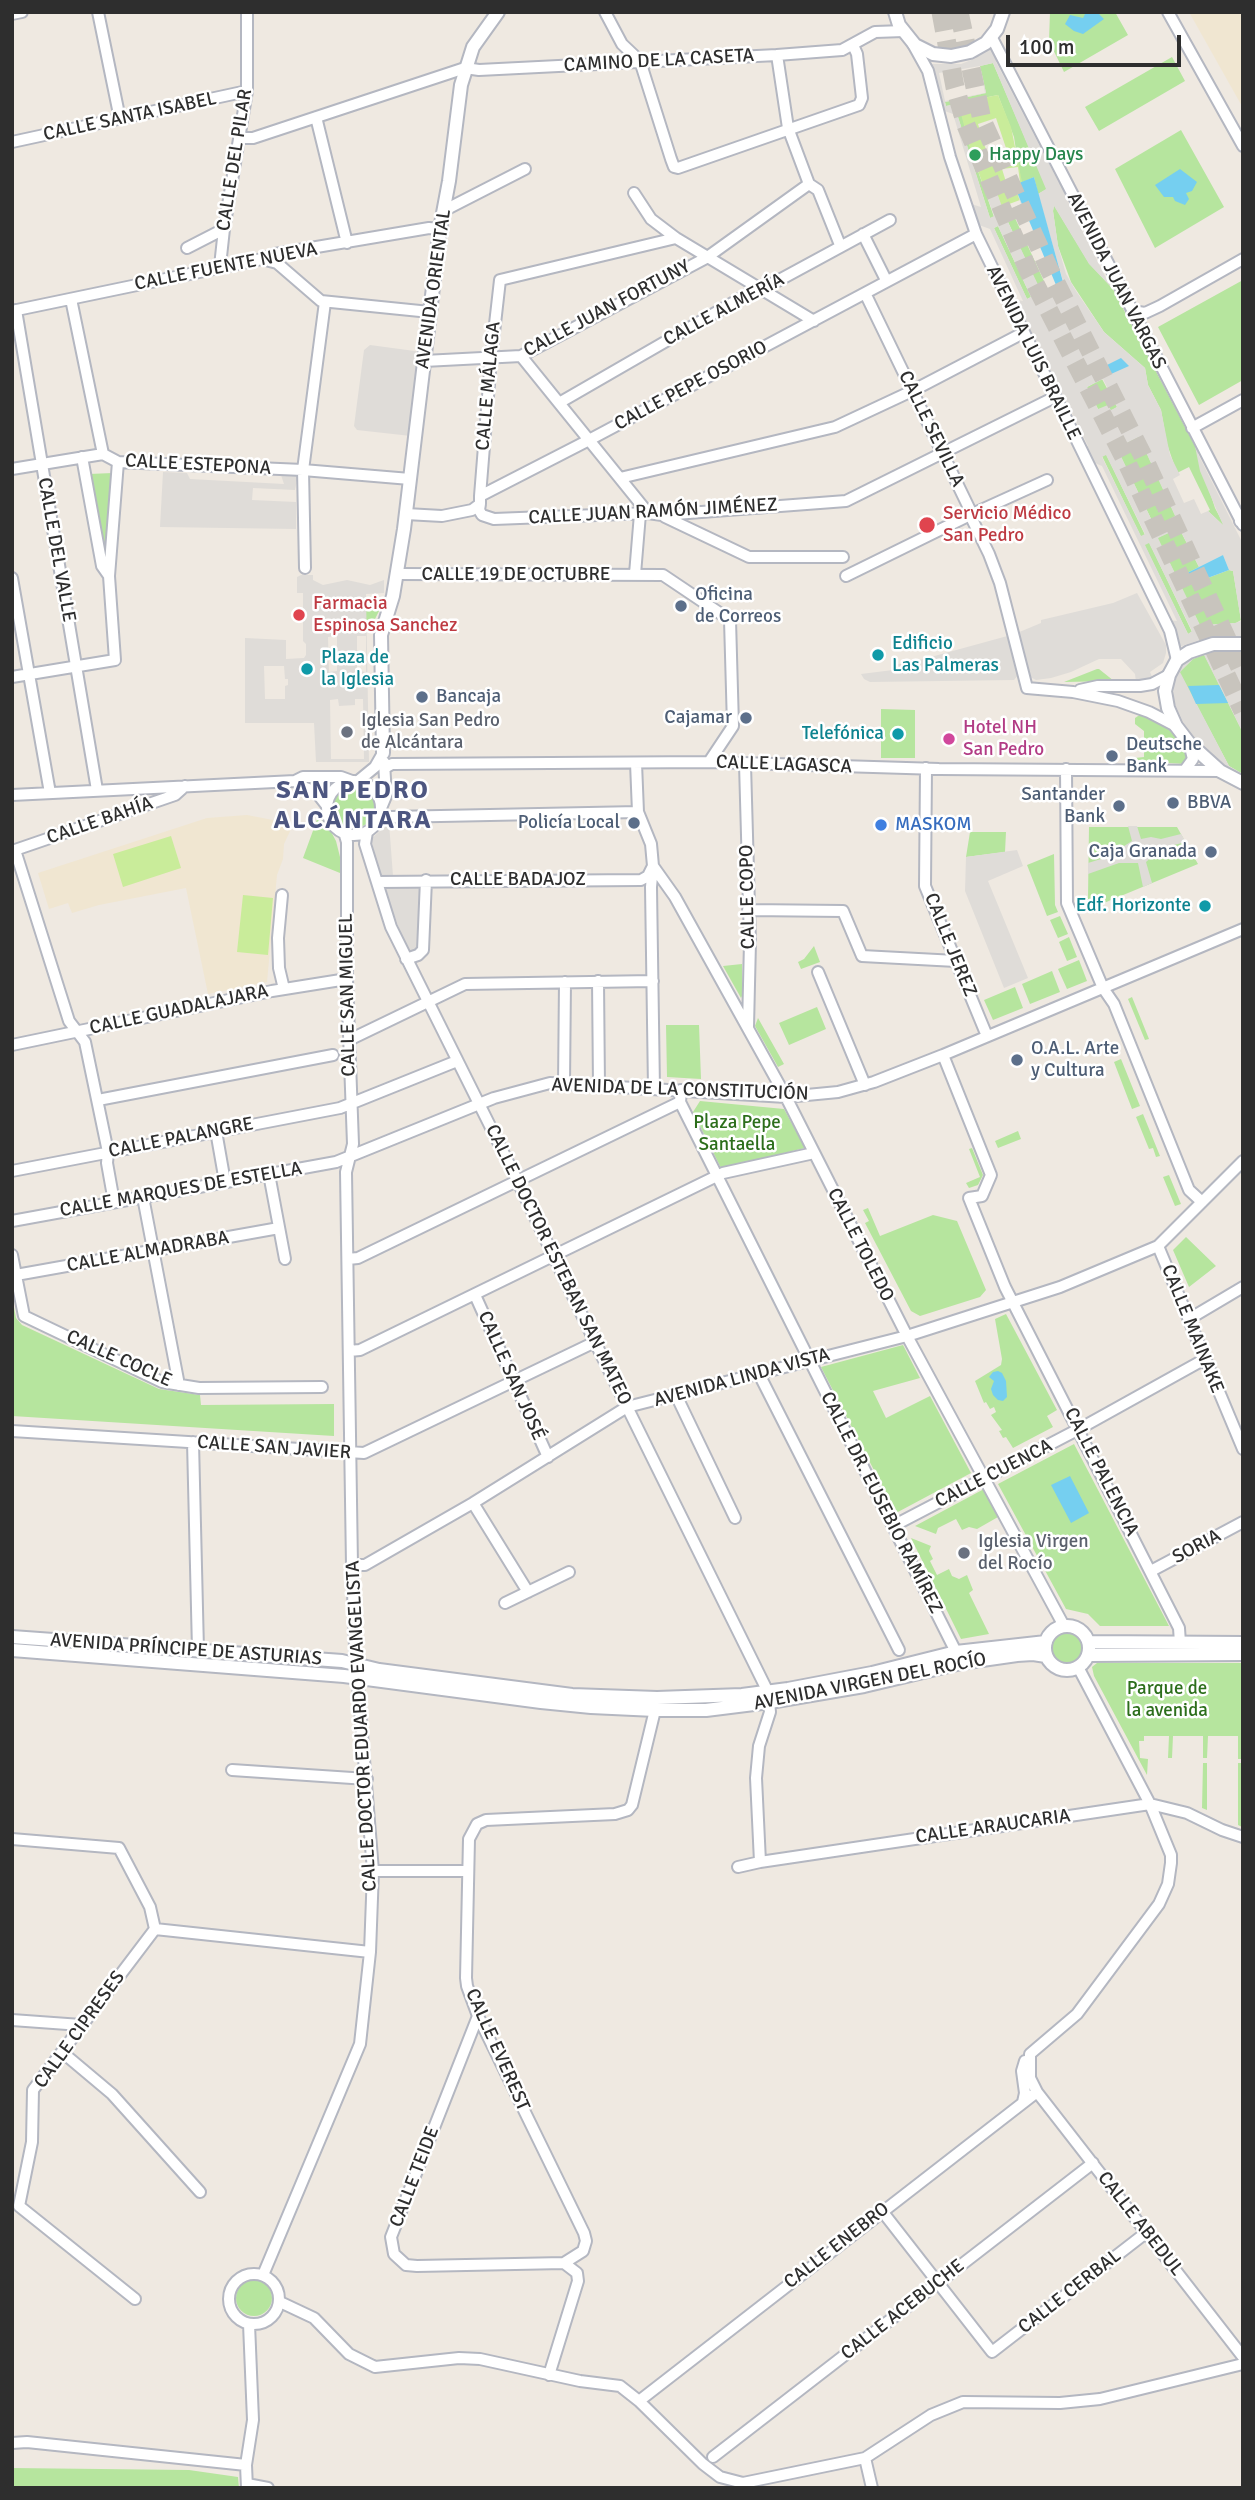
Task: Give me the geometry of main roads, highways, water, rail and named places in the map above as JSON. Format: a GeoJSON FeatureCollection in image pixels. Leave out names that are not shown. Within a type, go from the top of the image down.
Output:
{"type":"FeatureCollection","features":[{"type":"Feature","properties":{"kind":"water"},"geometry":{"type":"Polygon","coordinates":[[[1086,12],[1097,12],[1104,19],[1083,34],[1065,24],[1070,15],[1083,18],[1086,12]]]}},
{"type":"Feature","properties":{"kind":"water"},"geometry":{"type":"Polygon","coordinates":[[[1180,169],[1197,182],[1192,191],[1186,193],[1189,199],[1185,205],[1175,201],[1173,197],[1164,197],[1155,185],[1180,169]]]}},
{"type":"Feature","properties":{"kind":"water"},"geometry":{"type":"Polygon","coordinates":[[[1034,177],[1063,282],[1056,285],[1014,185],[1034,177]]]}},
{"type":"Feature","properties":{"kind":"water"},"geometry":{"type":"Polygon","coordinates":[[[1121,358],[1129,366],[1111,374],[1105,366],[1121,358]]]}},
{"type":"Feature","properties":{"kind":"water"},"geometry":{"type":"Polygon","coordinates":[[[1223,555],[1229,570],[1181,588],[1177,578],[1223,555]]]}},
{"type":"Feature","properties":{"kind":"water"},"geometry":{"type":"Polygon","coordinates":[[[1219,685],[1228,703],[1196,704],[1188,686],[1219,685]]]}},
{"type":"Feature","properties":{"kind":"water"},"geometry":{"type":"Polygon","coordinates":[[[998,1371],[1006,1381],[1007,1397],[1003,1401],[993,1395],[991,1389],[994,1381],[989,1377],[998,1371]]]}},
{"type":"Feature","properties":{"kind":"water"},"geometry":{"type":"Polygon","coordinates":[[[1070,1476],[1089,1513],[1071,1523],[1051,1485],[1070,1476]]]}},
{"type":"Feature","properties":{"kind":"tunnel"},"geometry":{"type":"LineString","coordinates":[[941,12],[955,87],[966,125],[1029,272],[1127,463],[1243,711]]}},
{"type":"Feature","properties":{"kind":"tunnel"},"geometry":{"type":"LineString","coordinates":[[959,12],[982,120],[1049,269],[1142,454],[1243,674]]}},
{"type":"Feature","properties":{"kind":"place","name":"Happy Days"},"geometry":{"type":"Point","coordinates":[975,155]}},
{"type":"Feature","properties":{"kind":"place","name":"Servicio Médico San Pedro"},"geometry":{"type":"Point","coordinates":[927,525]}},
{"type":"Feature","properties":{"kind":"place","name":"Oficina de Correos"},"geometry":{"type":"Point","coordinates":[681,606]}},
{"type":"Feature","properties":{"kind":"place","name":"Farmacia Espinosa Sanchez"},"geometry":{"type":"Point","coordinates":[299,615]}},
{"type":"Feature","properties":{"kind":"place","name":"Edificio Las Palmeras"},"geometry":{"type":"Point","coordinates":[878,655]}},
{"type":"Feature","properties":{"kind":"place","name":"Plaza de la Iglesia"},"geometry":{"type":"Point","coordinates":[307,669]}},
{"type":"Feature","properties":{"kind":"place","name":"Bancaja"},"geometry":{"type":"Point","coordinates":[422,697]}},
{"type":"Feature","properties":{"kind":"place","name":"Cajamar"},"geometry":{"type":"Point","coordinates":[746,718]}},
{"type":"Feature","properties":{"kind":"place","name":"Iglesia San Pedro de Alcántara"},"geometry":{"type":"Point","coordinates":[347,732]}},
{"type":"Feature","properties":{"kind":"place","name":"Telefónica"},"geometry":{"type":"Point","coordinates":[898,734]}},
{"type":"Feature","properties":{"kind":"place","name":"Hotel NH San Pedro"},"geometry":{"type":"Point","coordinates":[949,739]}},
{"type":"Feature","properties":{"kind":"place","name":"Deutsche Bank"},"geometry":{"type":"Point","coordinates":[1112,756]}},
{"type":"Feature","properties":{"kind":"place","name":"BBVA"},"geometry":{"type":"Point","coordinates":[1173,803]}},
{"type":"Feature","properties":{"kind":"place","name":"Santander Bank"},"geometry":{"type":"Point","coordinates":[1119,806]}},
{"type":"Feature","properties":{"kind":"place","name":"Policía Local"},"geometry":{"type":"Point","coordinates":[634,823]}},
{"type":"Feature","properties":{"kind":"place","name":"MASKOM"},"geometry":{"type":"Point","coordinates":[881,825]}},
{"type":"Feature","properties":{"kind":"place","name":"Caja Granada"},"geometry":{"type":"Point","coordinates":[1211,852]}},
{"type":"Feature","properties":{"kind":"place","name":"Edf. Horizonte"},"geometry":{"type":"Point","coordinates":[1205,906]}},
{"type":"Feature","properties":{"kind":"place","name":"O.A.L. Arte y Cultura"},"geometry":{"type":"Point","coordinates":[1017,1060]}},
{"type":"Feature","properties":{"kind":"place","name":"Iglesia Virgen del Rocío"},"geometry":{"type":"Point","coordinates":[964,1553]}},
{"type":"Feature","properties":{"kind":"district","name":"SAN PEDRO ALCÁNTARA"},"geometry":{"type":"Point","coordinates":[353,806]}},
{"type":"Feature","properties":{"kind":"park label","name":"Plaza Pepe Santaella"},"geometry":{"type":"Point","coordinates":[737,1134]}},
{"type":"Feature","properties":{"kind":"park label","name":"Parque de la avenida"},"geometry":{"type":"Point","coordinates":[1167,1700]}}]}
